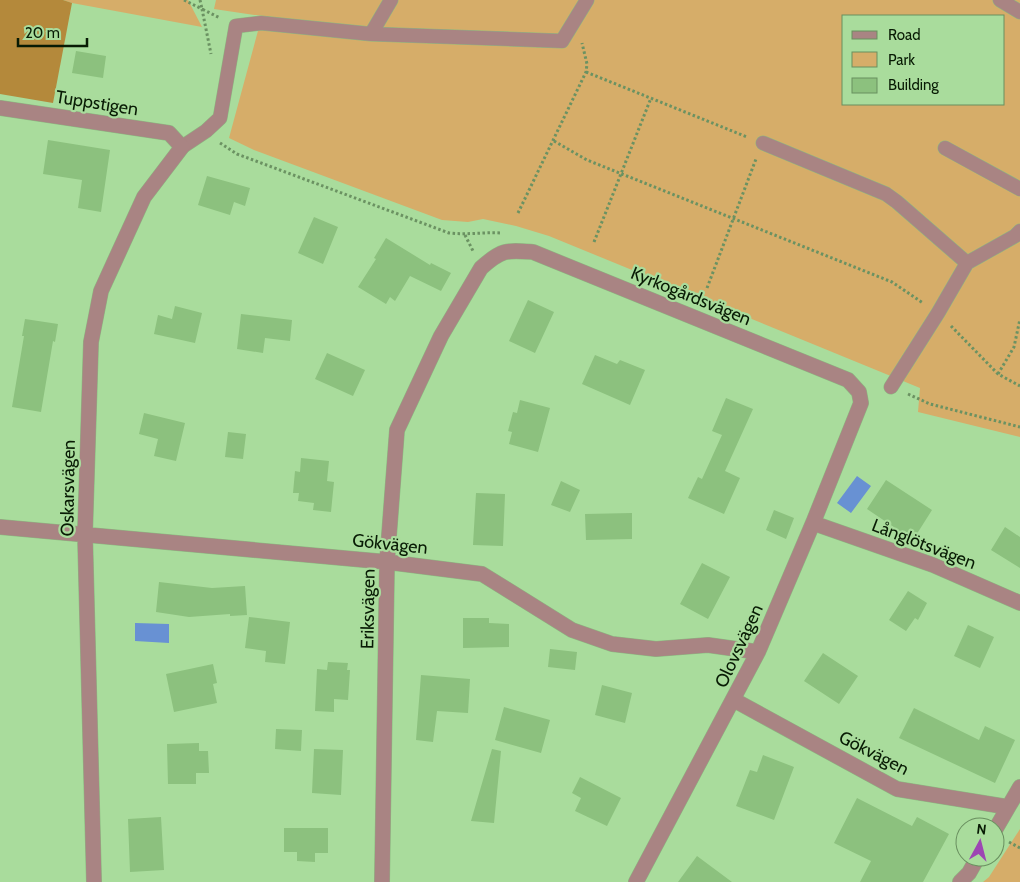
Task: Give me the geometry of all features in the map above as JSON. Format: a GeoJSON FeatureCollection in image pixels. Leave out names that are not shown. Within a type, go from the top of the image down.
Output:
{"type":"FeatureCollection","features":[{"type":"Feature","properties":{"kind":"street","name":"Tuppstigen"},"geometry":{"type":"LineString","coordinates":[[0,108],[169,133],[182,147]]}},
{"type":"Feature","properties":{"kind":"street","name":"Oskarsvägen"},"geometry":{"type":"LineString","coordinates":[[94,882],[85,534],[91,342],[101,291],[144,197],[182,147]]}},
{"type":"Feature","properties":{"kind":"street","name":"Kyrkogårdsvägen"},"geometry":{"type":"LineString","coordinates":[[481,268],[490,259],[507,250],[533,252],[848,380],[859,392],[861,403],[855,416]]}},
{"type":"Feature","properties":{"kind":"street","name":"Eriksvägen"},"geometry":{"type":"LineString","coordinates":[[382,882],[387,562],[397,430],[440,336],[481,268]]}},
{"type":"Feature","properties":{"kind":"street","name":"Olovsvägen"},"geometry":{"type":"LineString","coordinates":[[636,882],[758,652],[814,524],[855,416]]}},
{"type":"Feature","properties":{"kind":"street","name":"Långlötsvägen"},"geometry":{"type":"LineString","coordinates":[[814,524],[933,565],[1020,604]]}},
{"type":"Feature","properties":{"kind":"street","name":"Gökvägen"},"geometry":{"type":"LineString","coordinates":[[0,527],[387,562],[482,574],[572,630],[612,644],[656,649],[708,645],[758,652]]}},
{"type":"Feature","properties":{"kind":"street","name":"Gökvägen"},"geometry":{"type":"LineString","coordinates":[[734,700],[897,790],[1008,807]]}},
{"type":"Feature","properties":{"kind":"street"},"geometry":{"type":"LineString","coordinates":[[1002,817],[1020,787]]}},
{"type":"Feature","properties":{"kind":"street"},"geometry":{"type":"LineString","coordinates":[[960,882],[972,867]]}},
{"type":"Feature","properties":{"kind":"lane"},"geometry":{"type":"LineString","coordinates":[[391,0],[370,34],[562,40],[587,0]]}},
{"type":"Feature","properties":{"kind":"lane"},"geometry":{"type":"LineString","coordinates":[[1000,0],[1020,12]]}},
{"type":"Feature","properties":{"kind":"lane","name":"Oskarsvägen"},"geometry":{"type":"LineString","coordinates":[[182,147],[220,118],[236,26],[261,23],[370,34]]}},
{"type":"Feature","properties":{"kind":"lane"},"geometry":{"type":"LineString","coordinates":[[763,143],[886,194],[898,202],[967,263]]}},
{"type":"Feature","properties":{"kind":"lane"},"geometry":{"type":"LineString","coordinates":[[945,148],[1020,189]]}},
{"type":"Feature","properties":{"kind":"lane"},"geometry":{"type":"LineString","coordinates":[[891,387],[967,263],[1014,236],[1020,230]]}},
{"type":"Feature","properties":{"kind":"path"},"geometry":{"type":"LineString","coordinates":[[184,0],[202,9]]}},
{"type":"Feature","properties":{"kind":"path"},"geometry":{"type":"LineString","coordinates":[[200,0],[206,28]]}},
{"type":"Feature","properties":{"kind":"path"},"geometry":{"type":"LineString","coordinates":[[518,213],[586,72],[587,64],[583,44],[562,40]]}},
{"type":"Feature","properties":{"kind":"path"},"geometry":{"type":"LineString","coordinates":[[586,72],[763,143],[707,288]]}},
{"type":"Feature","properties":{"kind":"path"},"geometry":{"type":"LineString","coordinates":[[594,242],[651,98]]}},
{"type":"Feature","properties":{"kind":"path"},"geometry":{"type":"LineString","coordinates":[[554,140],[587,160],[892,282],[938,313],[998,374],[1020,386]]}},
{"type":"Feature","properties":{"kind":"path"},"geometry":{"type":"LineString","coordinates":[[998,374],[1014,347],[1020,319]]}},
{"type":"Feature","properties":{"kind":"path"},"geometry":{"type":"LineString","coordinates":[[891,387],[930,404],[1020,427]]}},
{"type":"Feature","properties":{"kind":"green space"},"geometry":{"type":"Polygon","coordinates":[[[63,0],[188,0],[202,27],[72,3],[63,0]]]}},
{"type":"Feature","properties":{"kind":"green space"},"geometry":{"type":"Polygon","coordinates":[[[216,0],[1020,0],[1020,437],[918,412],[920,388],[549,236],[483,219],[468,222],[442,220],[254,150],[229,138],[262,16],[214,9],[216,0]]]}},
{"type":"Feature","properties":{"kind":"green space"},"geometry":{"type":"Polygon","coordinates":[[[1020,829],[1020,882],[983,882],[995,867],[1005,867],[1005,852],[1020,829]]]}},
{"type":"Feature","properties":{"kind":"shaded area"},"geometry":{"type":"Polygon","coordinates":[[[0,0],[63,0],[72,3],[53,103],[0,94],[0,0]]]}},
{"type":"Feature","properties":{"kind":"water"},"geometry":{"type":"Polygon","coordinates":[[[857,476],[871,486],[851,513],[837,503],[857,476]]]}},
{"type":"Feature","properties":{"kind":"water"},"geometry":{"type":"Polygon","coordinates":[[[135,623],[169,624],[169,643],[135,641],[135,623]]]}},
{"type":"Feature","properties":{"kind":"building"},"geometry":{"type":"Polygon","coordinates":[[[76,51],[106,56],[103,78],[72,73],[76,51]]]}},
{"type":"Feature","properties":{"kind":"building"},"geometry":{"type":"Polygon","coordinates":[[[48,140],[110,150],[101,212],[78,208],[82,180],[43,174],[48,140]]]}},
{"type":"Feature","properties":{"kind":"building"},"geometry":{"type":"Polygon","coordinates":[[[207,176],[250,188],[245,206],[234,202],[230,215],[198,205],[207,176]]]}},
{"type":"Feature","properties":{"kind":"building"},"geometry":{"type":"Polygon","coordinates":[[[314,217],[338,227],[323,264],[298,253],[314,217]]]}},
{"type":"Feature","properties":{"kind":"building"},"geometry":{"type":"Polygon","coordinates":[[[386,238],[430,265],[431,263],[451,273],[441,291],[410,276],[395,301],[390,297],[386,304],[358,287],[376,259],[374,258],[386,238]]]}},
{"type":"Feature","properties":{"kind":"building"},"geometry":{"type":"Polygon","coordinates":[[[528,300],[554,312],[535,353],[509,341],[528,300]]]}},
{"type":"Feature","properties":{"kind":"building"},"geometry":{"type":"Polygon","coordinates":[[[175,306],[202,313],[195,343],[154,334],[158,315],[172,319],[175,306]]]}},
{"type":"Feature","properties":{"kind":"building"},"geometry":{"type":"Polygon","coordinates":[[[241,314],[292,320],[290,341],[265,338],[263,353],[237,349],[241,314]]]}},
{"type":"Feature","properties":{"kind":"building"},"geometry":{"type":"Polygon","coordinates":[[[25,319],[58,324],[55,342],[53,341],[41,412],[12,407],[25,319]]]}},
{"type":"Feature","properties":{"kind":"building"},"geometry":{"type":"Polygon","coordinates":[[[327,353],[365,370],[353,396],[315,379],[327,353]]]}},
{"type":"Feature","properties":{"kind":"building"},"geometry":{"type":"Polygon","coordinates":[[[595,355],[617,364],[620,360],[645,370],[630,405],[582,384],[595,355]]]}},
{"type":"Feature","properties":{"kind":"building"},"geometry":{"type":"Polygon","coordinates":[[[726,398],[753,409],[725,471],[740,478],[724,514],[688,498],[698,477],[702,479],[722,435],[712,431],[726,398]]]}},
{"type":"Feature","properties":{"kind":"building"},"geometry":{"type":"Polygon","coordinates":[[[520,400],[550,408],[538,452],[509,444],[512,432],[508,431],[513,412],[517,413],[520,400]]]}},
{"type":"Feature","properties":{"kind":"building"},"geometry":{"type":"Polygon","coordinates":[[[144,413],[185,423],[176,461],[154,456],[158,439],[139,434],[144,413]]]}},
{"type":"Feature","properties":{"kind":"building"},"geometry":{"type":"Polygon","coordinates":[[[228,432],[246,434],[243,459],[225,457],[228,432]]]}},
{"type":"Feature","properties":{"kind":"building"},"geometry":{"type":"Polygon","coordinates":[[[301,458],[329,461],[327,481],[334,482],[331,512],[313,510],[314,503],[298,501],[299,493],[293,493],[295,471],[300,472],[301,458]]]}},
{"type":"Feature","properties":{"kind":"building"},"geometry":{"type":"Polygon","coordinates":[[[886,480],[932,510],[913,540],[867,509],[886,480]]]}},
{"type":"Feature","properties":{"kind":"building"},"geometry":{"type":"Polygon","coordinates":[[[561,481],[580,490],[570,512],[551,505],[561,481]]]}},
{"type":"Feature","properties":{"kind":"building"},"geometry":{"type":"Polygon","coordinates":[[[476,493],[505,494],[503,546],[473,545],[476,493]]]}},
{"type":"Feature","properties":{"kind":"building"},"geometry":{"type":"Polygon","coordinates":[[[774,510],[794,518],[786,539],[766,530],[774,510]]]}},
{"type":"Feature","properties":{"kind":"building"},"geometry":{"type":"Polygon","coordinates":[[[632,513],[632,539],[586,540],[585,514],[632,513]]]}},
{"type":"Feature","properties":{"kind":"building"},"geometry":{"type":"Polygon","coordinates":[[[1005,527],[1020,537],[1020,568],[991,550],[1005,527]]]}},
{"type":"Feature","properties":{"kind":"building"},"geometry":{"type":"Polygon","coordinates":[[[702,563],[730,577],[708,619],[680,604],[702,563]]]}},
{"type":"Feature","properties":{"kind":"building"},"geometry":{"type":"Polygon","coordinates":[[[159,582],[212,588],[245,586],[247,615],[230,616],[230,614],[189,617],[156,612],[159,582]]]}},
{"type":"Feature","properties":{"kind":"building"},"geometry":{"type":"Polygon","coordinates":[[[908,591],[927,603],[918,620],[915,618],[906,631],[889,620],[908,591]]]}},
{"type":"Feature","properties":{"kind":"building"},"geometry":{"type":"Polygon","coordinates":[[[249,617],[290,622],[285,664],[265,662],[266,651],[245,648],[249,617]]]}},
{"type":"Feature","properties":{"kind":"building"},"geometry":{"type":"Polygon","coordinates":[[[463,618],[489,618],[489,623],[509,624],[509,647],[463,648],[463,618]]]}},
{"type":"Feature","properties":{"kind":"building"},"geometry":{"type":"Polygon","coordinates":[[[968,625],[994,637],[980,668],[954,656],[968,625]]]}},
{"type":"Feature","properties":{"kind":"building"},"geometry":{"type":"Polygon","coordinates":[[[550,649],[577,652],[575,670],[548,667],[550,649]]]}},
{"type":"Feature","properties":{"kind":"building"},"geometry":{"type":"Polygon","coordinates":[[[823,653],[858,676],[839,704],[804,681],[823,653]]]}},
{"type":"Feature","properties":{"kind":"building"},"geometry":{"type":"Polygon","coordinates":[[[328,662],[348,663],[347,670],[350,670],[348,700],[334,699],[334,712],[315,711],[317,669],[327,670],[328,662]]]}},
{"type":"Feature","properties":{"kind":"building"},"geometry":{"type":"Polygon","coordinates":[[[213,664],[217,683],[213,684],[217,703],[174,712],[166,674],[213,664]]]}},
{"type":"Feature","properties":{"kind":"building"},"geometry":{"type":"Polygon","coordinates":[[[421,675],[470,679],[468,713],[437,711],[433,742],[416,740],[421,675]]]}},
{"type":"Feature","properties":{"kind":"building"},"geometry":{"type":"Polygon","coordinates":[[[602,685],[632,693],[625,723],[595,715],[602,685]]]}},
{"type":"Feature","properties":{"kind":"building"},"geometry":{"type":"Polygon","coordinates":[[[504,707],[550,720],[541,753],[495,740],[504,707]]]}},
{"type":"Feature","properties":{"kind":"building"},"geometry":{"type":"Polygon","coordinates":[[[914,708],[979,740],[985,726],[1015,740],[995,783],[899,738],[914,708]]]}},
{"type":"Feature","properties":{"kind":"building"},"geometry":{"type":"Polygon","coordinates":[[[276,729],[302,730],[301,751],[275,749],[276,729]]]}},
{"type":"Feature","properties":{"kind":"building"},"geometry":{"type":"Polygon","coordinates":[[[199,743],[199,751],[208,751],[209,773],[196,773],[196,784],[168,784],[167,744],[199,743]]]}},
{"type":"Feature","properties":{"kind":"building"},"geometry":{"type":"Polygon","coordinates":[[[314,749],[343,750],[341,795],[312,793],[314,749]]]}},
{"type":"Feature","properties":{"kind":"building"},"geometry":{"type":"Polygon","coordinates":[[[492,749],[501,751],[494,823],[471,821],[492,749]]]}},
{"type":"Feature","properties":{"kind":"building"},"geometry":{"type":"Polygon","coordinates":[[[763,755],[794,767],[774,820],[736,806],[750,770],[757,772],[763,755]]]}},
{"type":"Feature","properties":{"kind":"building"},"geometry":{"type":"Polygon","coordinates":[[[580,777],[621,798],[607,826],[575,811],[581,798],[572,793],[580,777]]]}},
{"type":"Feature","properties":{"kind":"building"},"geometry":{"type":"Polygon","coordinates":[[[857,798],[912,826],[917,817],[949,834],[923,882],[860,882],[871,861],[834,843],[857,798]]]}},
{"type":"Feature","properties":{"kind":"building"},"geometry":{"type":"Polygon","coordinates":[[[161,817],[164,870],[130,872],[128,819],[161,817]]]}},
{"type":"Feature","properties":{"kind":"building"},"geometry":{"type":"Polygon","coordinates":[[[284,828],[328,828],[328,853],[315,853],[315,862],[297,861],[297,852],[284,852],[284,828]]]}},
{"type":"Feature","properties":{"kind":"building"},"geometry":{"type":"Polygon","coordinates":[[[697,856],[732,882],[678,882],[697,856]]]}}]}
